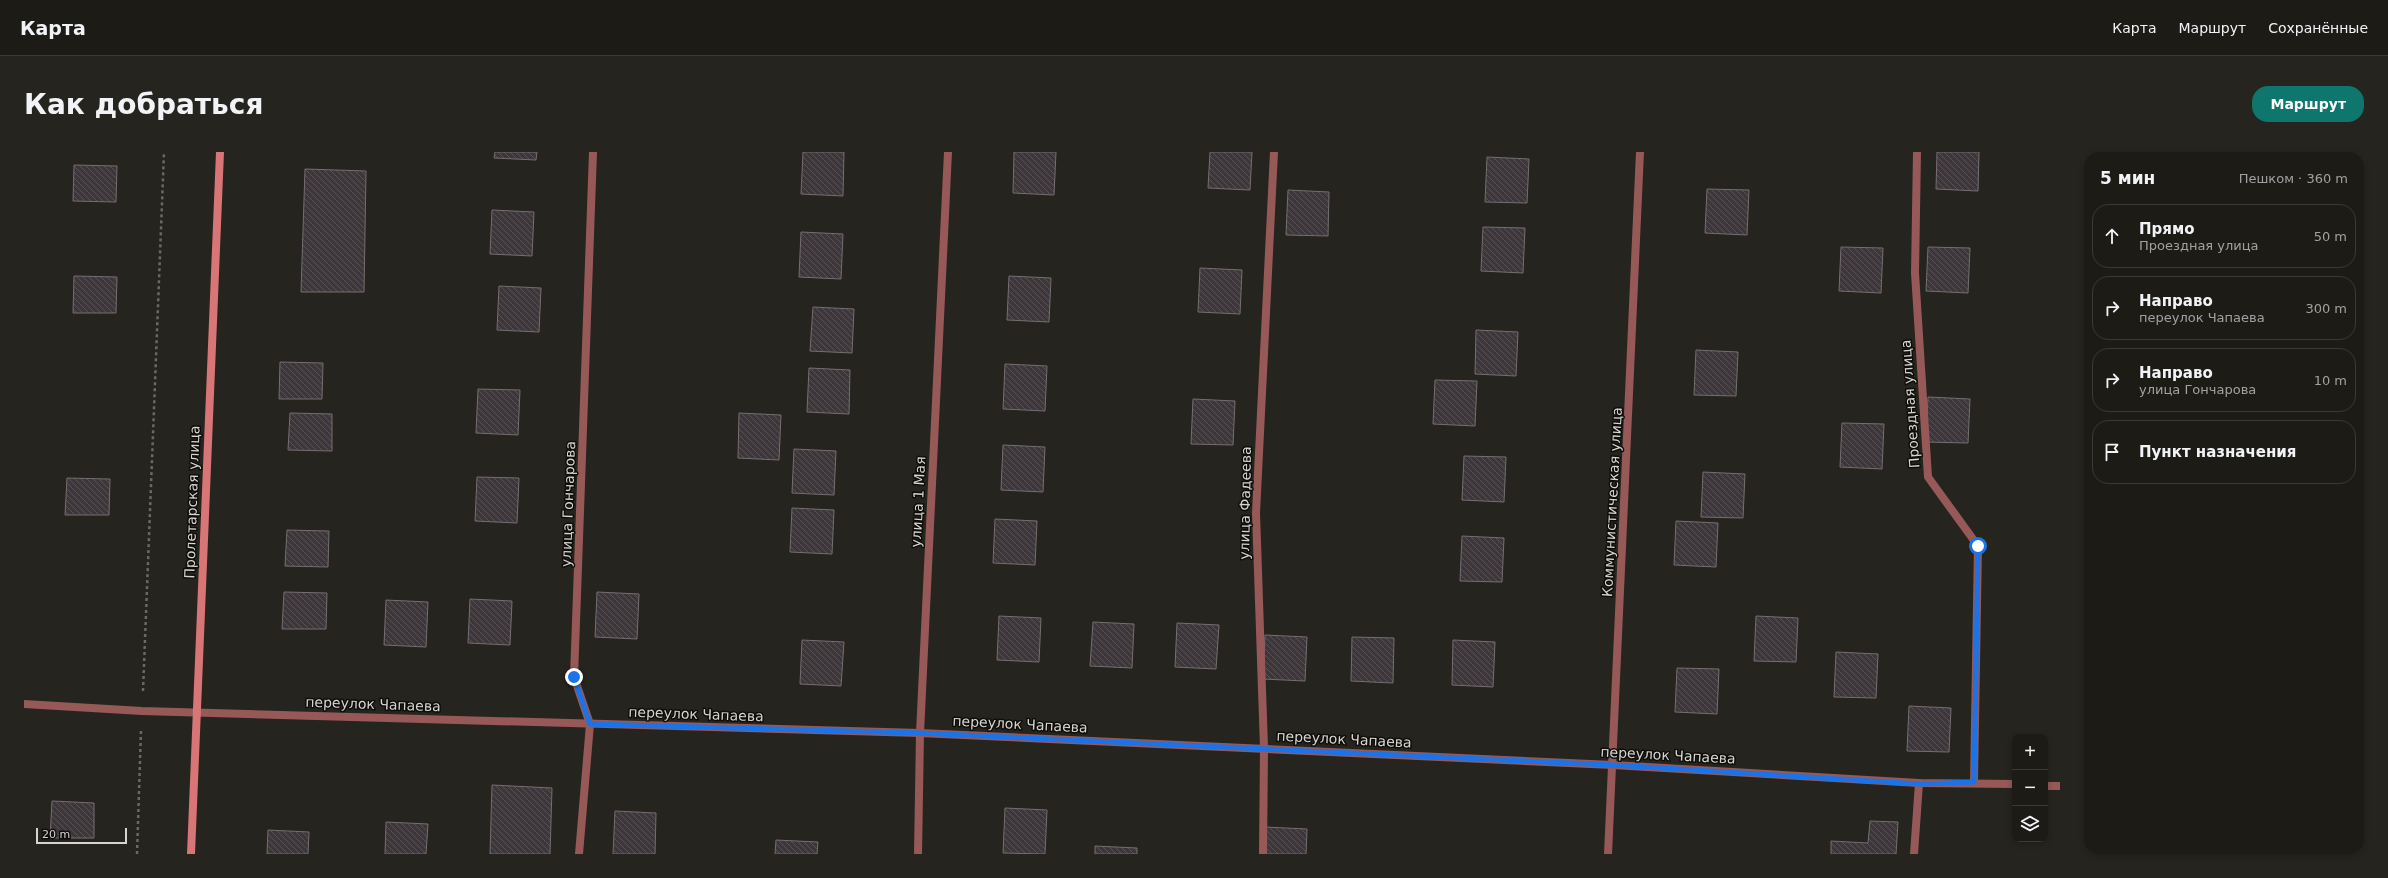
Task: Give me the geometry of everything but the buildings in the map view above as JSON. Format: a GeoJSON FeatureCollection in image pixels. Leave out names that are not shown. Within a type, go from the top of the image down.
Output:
{"type":"FeatureCollection","features":[{"type":"Feature","properties":{"kind":"main road","name":"Пролетарская улица"},"geometry":{"type":"LineString","coordinates":[[191,854],[220,152]]}},
{"type":"Feature","properties":{"kind":"street","name":"улица Гончарова"},"geometry":{"type":"LineString","coordinates":[[579,854],[590,724],[574,677],[593,152]]}},
{"type":"Feature","properties":{"kind":"street","name":"улица 1 Мая"},"geometry":{"type":"LineString","coordinates":[[918,854],[920,733],[948,152]]}},
{"type":"Feature","properties":{"kind":"street","name":"улица Фадеева"},"geometry":{"type":"LineString","coordinates":[[1262,854],[1264,748],[1256,513],[1274,152]]}},
{"type":"Feature","properties":{"kind":"street","name":"Коммунистическая улица"},"geometry":{"type":"LineString","coordinates":[[1608,854],[1640,152]]}},
{"type":"Feature","properties":{"kind":"street","name":"Проездная улица"},"geometry":{"type":"LineString","coordinates":[[1917,152],[1915,273],[1928,478],[1978,546],[1974,782]]}},
{"type":"Feature","properties":{"kind":"street","name":"переулок Чапаева"},"geometry":{"type":"LineString","coordinates":[[24,704],[142,711],[196,711],[920,733],[1613,765],[1919,784],[1974,782],[2012,784]]}},
{"type":"Feature","properties":{"kind":"street"},"geometry":{"type":"LineString","coordinates":[[1914,854],[1919,784]]}},
{"type":"Feature","properties":{"kind":"street"},"geometry":{"type":"LineString","coordinates":[[2048,786],[2060,786]]}},
{"type":"Feature","properties":{"kind":"path"},"geometry":{"type":"LineString","coordinates":[[138,854],[142,711],[164,152]]}},
{"type":"Feature","properties":{"kind":"route"},"geometry":{"type":"LineString","coordinates":[[574,677],[590,724],[920,733],[1613,765],[1919,784],[1974,782],[1978,546]]}}]}
